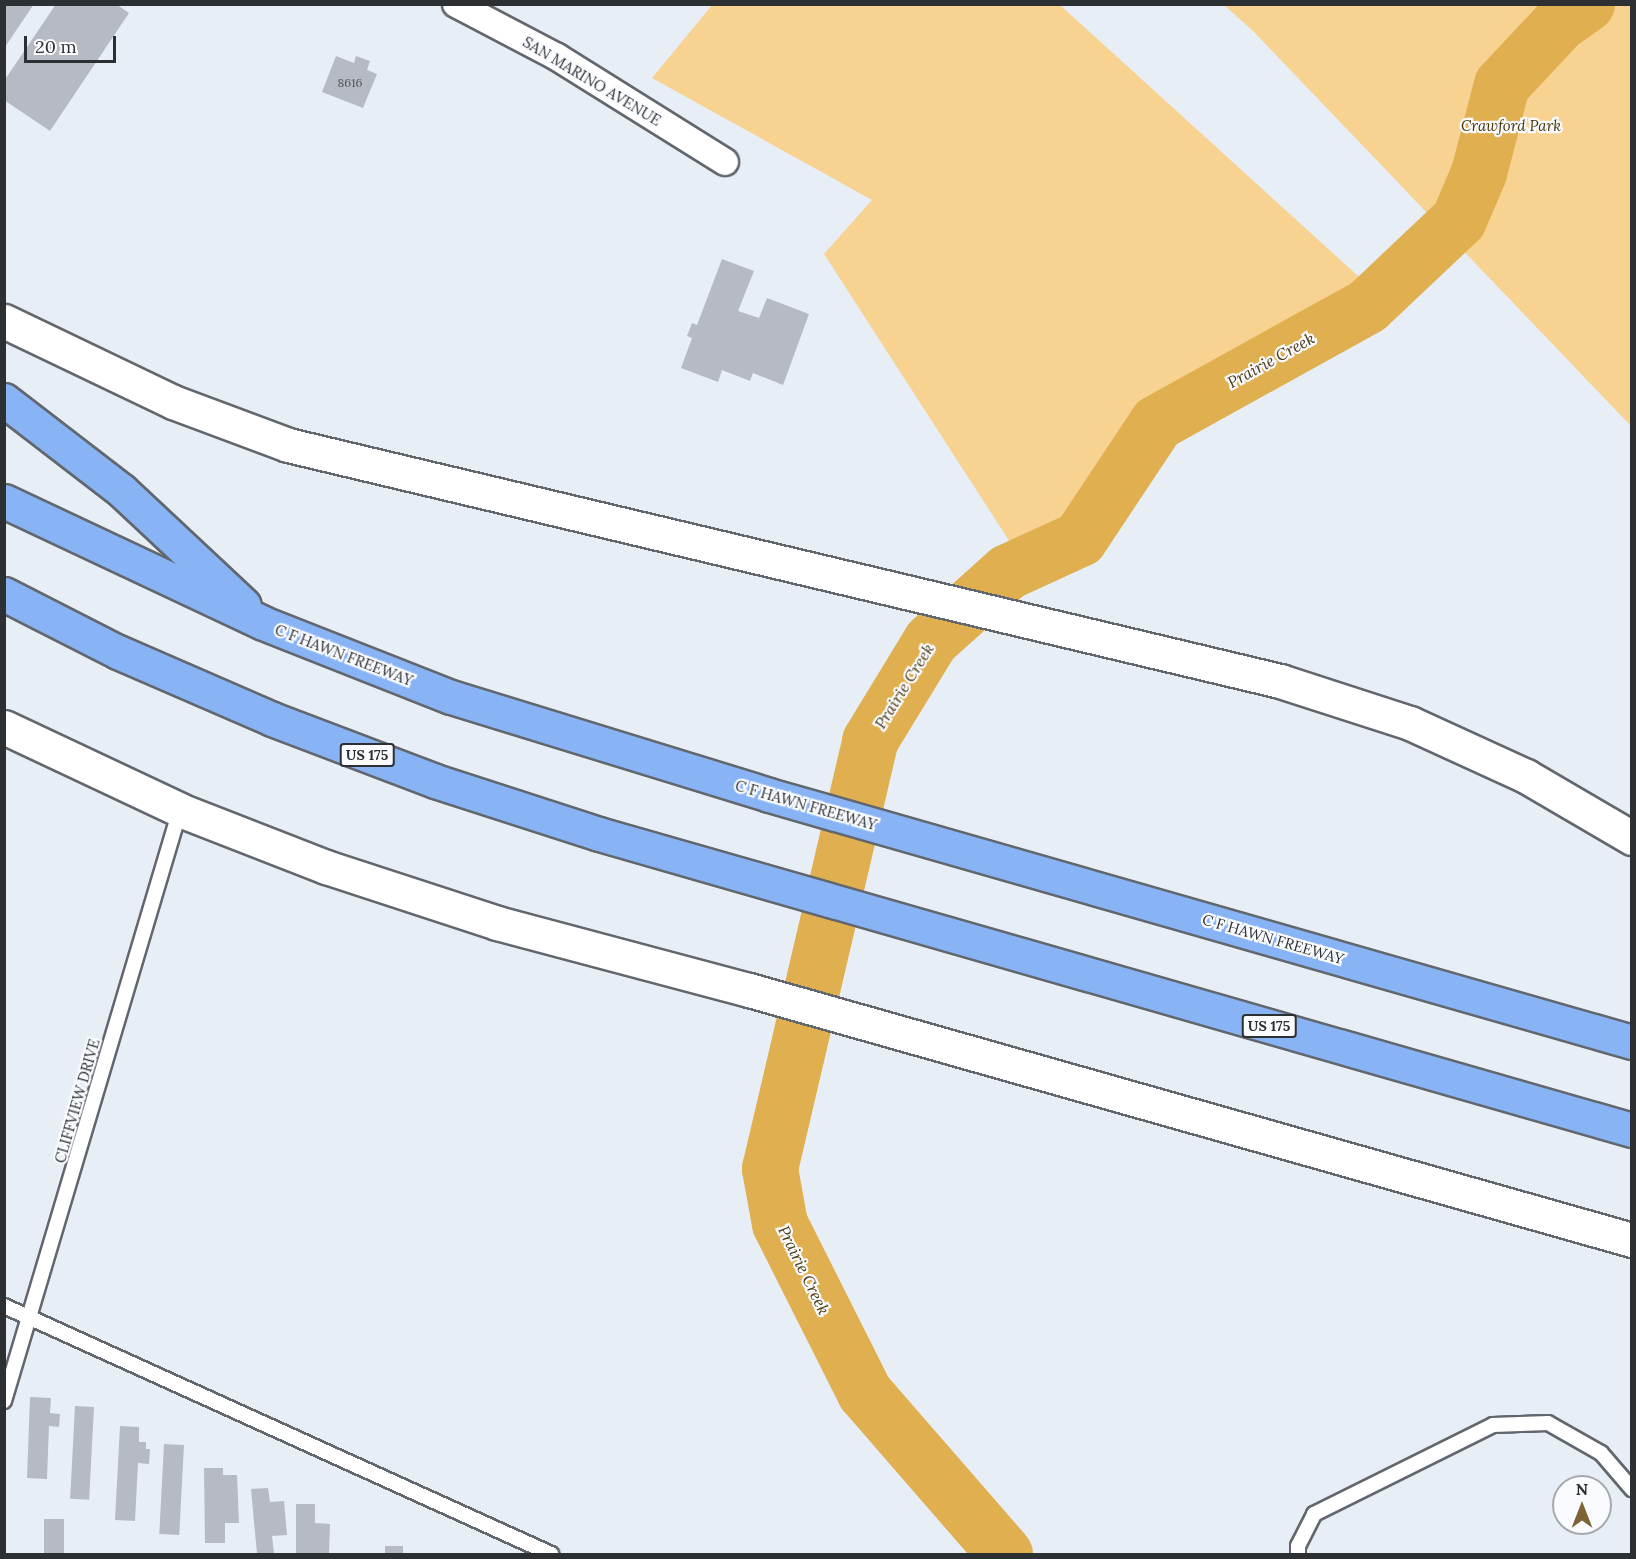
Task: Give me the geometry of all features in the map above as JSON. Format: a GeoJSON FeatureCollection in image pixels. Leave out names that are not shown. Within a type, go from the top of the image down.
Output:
{"type":"FeatureCollection","features":[{"type":"Feature","properties":{"kind":"highway"},"geometry":{"type":"LineString","coordinates":[[4,400],[121,490],[263,623]]}},
{"type":"Feature","properties":{"kind":"highway","name":"C F HAWN FREEWAY"},"geometry":{"type":"LineString","coordinates":[[4,501],[263,623],[451,697],[769,795],[1632,1042]]}},
{"type":"Feature","properties":{"kind":"highway","name":"US 175"},"geometry":{"type":"LineString","coordinates":[[4,594],[129,657],[272,719],[424,777],[746,876],[1632,1130]]}},
{"type":"Feature","properties":{"kind":"main road"},"geometry":{"type":"LineString","coordinates":[[4,321],[173,402],[288,445],[1066,627],[1280,681],[1410,723],[1526,777],[1632,838]]}},
{"type":"Feature","properties":{"kind":"main road"},"geometry":{"type":"LineString","coordinates":[[4,728],[180,810],[326,867],[497,923],[749,990],[875,1028],[1632,1240]]}},
{"type":"Feature","properties":{"kind":"street","name":"SAN MARINO AVENUE"},"geometry":{"type":"LineString","coordinates":[[456,4],[557,57],[725,162]]}},
{"type":"Feature","properties":{"kind":"lane","name":"CLIFFVIEW DRIVE"},"geometry":{"type":"LineString","coordinates":[[4,1401],[180,810]]}},
{"type":"Feature","properties":{"kind":"lane"},"geometry":{"type":"LineString","coordinates":[[4,1306],[551,1554]]}},
{"type":"Feature","properties":{"kind":"lane"},"geometry":{"type":"LineString","coordinates":[[1298,1554],[1298,1546],[1314,1514],[1492,1425],[1548,1423],[1601,1453],[1632,1490]]}},
{"type":"Feature","properties":{"kind":"green space"},"geometry":{"type":"Polygon","coordinates":[[[713,4],[1060,5],[1369,286],[1017,553],[824,254],[872,200],[652,78],[713,4]]]}},
{"type":"Feature","properties":{"kind":"green space","name":"Crawford Park"},"geometry":{"type":"Polygon","coordinates":[[[1224,5],[1631,5],[1631,426],[1253,31],[1224,5]]]}},
{"type":"Feature","properties":{"kind":"building"},"geometry":{"type":"Polygon","coordinates":[[[5,4],[34,4],[5,47],[5,4]]]}},
{"type":"Feature","properties":{"kind":"building"},"geometry":{"type":"Polygon","coordinates":[[[56,4],[116,4],[129,13],[50,131],[4,100],[4,81],[56,4]]]}},
{"type":"Feature","properties":{"kind":"building"},"geometry":{"type":"Polygon","coordinates":[[[336,56],[354,63],[356,56],[370,61],[367,70],[377,74],[363,108],[322,92],[336,56]]]}},
{"type":"Feature","properties":{"kind":"building"},"geometry":{"type":"Polygon","coordinates":[[[722,259],[754,271],[738,311],[759,318],[767,298],[809,314],[783,385],[753,373],[750,381],[722,370],[718,382],[681,368],[692,338],[687,336],[692,323],[697,325],[722,259]]]}},
{"type":"Feature","properties":{"kind":"building"},"geometry":{"type":"Polygon","coordinates":[[[30,1397],[51,1398],[50,1413],[60,1414],[59,1427],[49,1426],[47,1479],[27,1478],[30,1397]]]}},
{"type":"Feature","properties":{"kind":"building"},"geometry":{"type":"Polygon","coordinates":[[[75,1406],[94,1407],[89,1500],[70,1499],[75,1406]]]}},
{"type":"Feature","properties":{"kind":"building"},"geometry":{"type":"Polygon","coordinates":[[[120,1426],[139,1427],[139,1442],[146,1442],[146,1449],[150,1449],[149,1464],[138,1463],[135,1521],[115,1520],[120,1426]]]}},
{"type":"Feature","properties":{"kind":"building"},"geometry":{"type":"Polygon","coordinates":[[[164,1444],[184,1445],[179,1535],[159,1534],[164,1444]]]}},
{"type":"Feature","properties":{"kind":"building"},"geometry":{"type":"Polygon","coordinates":[[[204,1468],[223,1468],[223,1475],[237,1475],[239,1523],[225,1523],[225,1543],[205,1543],[204,1468]]]}},
{"type":"Feature","properties":{"kind":"building"},"geometry":{"type":"Polygon","coordinates":[[[268,1488],[270,1502],[284,1501],[287,1535],[272,1536],[274,1554],[257,1554],[251,1489],[268,1488]]]}},
{"type":"Feature","properties":{"kind":"building"},"geometry":{"type":"Polygon","coordinates":[[[296,1504],[315,1504],[315,1523],[330,1524],[329,1554],[296,1554],[296,1504]]]}},
{"type":"Feature","properties":{"kind":"building"},"geometry":{"type":"Polygon","coordinates":[[[44,1519],[64,1519],[64,1554],[44,1554],[44,1519]]]}},
{"type":"Feature","properties":{"kind":"building"},"geometry":{"type":"Polygon","coordinates":[[[385,1546],[403,1546],[403,1554],[385,1554],[385,1546]]]}},
{"type":"Feature","properties":{"kind":"waterway","name":"Prairie Creek"},"geometry":{"type":"LineString","coordinates":[[1005,1554],[865,1393],[780,1224],[770,1169],[870,741],[931,641],[1008,572],[1080,539],[1157,423],[1368,306],[1459,220],[1479,173],[1502,85],[1560,23],[1587,4]]}}]}
